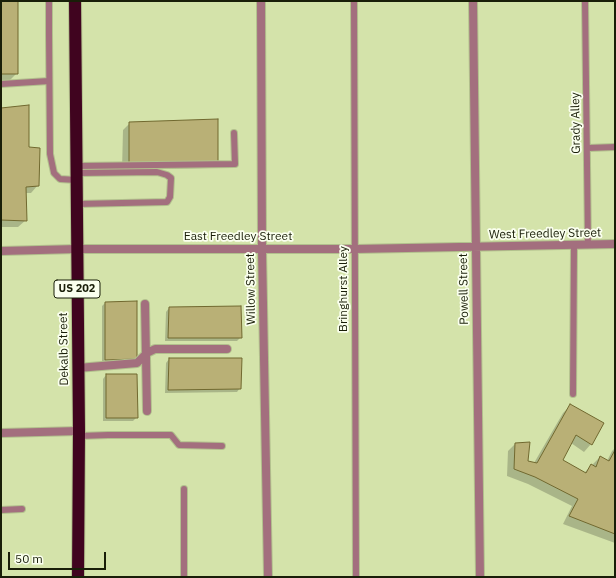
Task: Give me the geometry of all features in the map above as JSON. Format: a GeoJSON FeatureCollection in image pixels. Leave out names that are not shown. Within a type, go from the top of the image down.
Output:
{"type":"FeatureCollection","features":[{"type":"Feature","properties":{"kind":"highway","name":"Dekalb Street"},"geometry":{"type":"LineString","coordinates":[[75,1],[79,434],[78,577]]}},
{"type":"Feature","properties":{"kind":"street","name":"Willow Street"},"geometry":{"type":"LineString","coordinates":[[261,1],[262,249],[268,577]]}},
{"type":"Feature","properties":{"kind":"street","name":"Powell Street"},"geometry":{"type":"LineString","coordinates":[[473,1],[480,577]]}},
{"type":"Feature","properties":{"kind":"street","name":"West Freedley Street"},"geometry":{"type":"LineString","coordinates":[[476,247],[615,244]]}},
{"type":"Feature","properties":{"kind":"street","name":"East Freedley Street"},"geometry":{"type":"LineString","coordinates":[[1,251],[77,249],[355,249],[476,247]]}},
{"type":"Feature","properties":{"kind":"street"},"geometry":{"type":"LineString","coordinates":[[145,304],[147,411]]}},
{"type":"Feature","properties":{"kind":"street"},"geometry":{"type":"LineString","coordinates":[[78,368],[137,363],[146,353],[155,349],[227,349]]}},
{"type":"Feature","properties":{"kind":"street"},"geometry":{"type":"LineString","coordinates":[[1,433],[79,434]]}},
{"type":"Feature","properties":{"kind":"lane"},"geometry":{"type":"LineString","coordinates":[[49,1],[48,34],[50,154],[54,173],[60,179],[76,173],[235,164],[234,132]]}},
{"type":"Feature","properties":{"kind":"lane","name":"Bringhurst Alley"},"geometry":{"type":"LineString","coordinates":[[354,1],[356,577]]}},
{"type":"Feature","properties":{"kind":"lane","name":"Grady Alley"},"geometry":{"type":"LineString","coordinates":[[585,1],[588,245]]}},
{"type":"Feature","properties":{"kind":"lane"},"geometry":{"type":"LineString","coordinates":[[1,84],[49,81]]}},
{"type":"Feature","properties":{"kind":"lane"},"geometry":{"type":"LineString","coordinates":[[588,148],[615,147]]}},
{"type":"Feature","properties":{"kind":"lane"},"geometry":{"type":"LineString","coordinates":[[76,173],[157,172],[171,178],[170,197],[168,202],[77,204]]}},
{"type":"Feature","properties":{"kind":"lane"},"geometry":{"type":"LineString","coordinates":[[573,394],[574,245]]}},
{"type":"Feature","properties":{"kind":"lane"},"geometry":{"type":"LineString","coordinates":[[79,434],[171,435],[179,446],[222,446]]}},
{"type":"Feature","properties":{"kind":"lane"},"geometry":{"type":"LineString","coordinates":[[184,489],[184,577]]}},
{"type":"Feature","properties":{"kind":"lane"},"geometry":{"type":"LineString","coordinates":[[1,510],[22,509]]}},
{"type":"Feature","properties":{"kind":"building"},"geometry":{"type":"Polygon","coordinates":[[[1,1],[18,1],[18,74],[1,74],[1,1]]]}},
{"type":"Feature","properties":{"kind":"building"},"geometry":{"type":"Polygon","coordinates":[[[29,105],[29,147],[40,148],[39,186],[26,187],[27,221],[1,220],[1,108],[29,105]]]}},
{"type":"Feature","properties":{"kind":"building"},"geometry":{"type":"Polygon","coordinates":[[[218,119],[218,162],[129,163],[129,122],[218,119]]]}},
{"type":"Feature","properties":{"kind":"building"},"geometry":{"type":"Polygon","coordinates":[[[137,301],[137,359],[105,360],[105,302],[137,301]]]}},
{"type":"Feature","properties":{"kind":"building"},"geometry":{"type":"Polygon","coordinates":[[[241,306],[242,338],[168,338],[169,307],[241,306]]]}},
{"type":"Feature","properties":{"kind":"building"},"geometry":{"type":"Polygon","coordinates":[[[169,358],[242,358],[241,389],[168,390],[169,358]]]}},
{"type":"Feature","properties":{"kind":"building"},"geometry":{"type":"Polygon","coordinates":[[[106,374],[137,374],[138,418],[106,418],[106,374]]]}},
{"type":"Feature","properties":{"kind":"building"},"geometry":{"type":"Polygon","coordinates":[[[570,404],[604,423],[592,445],[576,435],[563,460],[586,473],[591,464],[596,467],[600,456],[609,461],[615,450],[615,534],[569,516],[578,499],[535,477],[514,469],[515,443],[530,442],[528,461],[537,463],[570,404]]]}}]}
